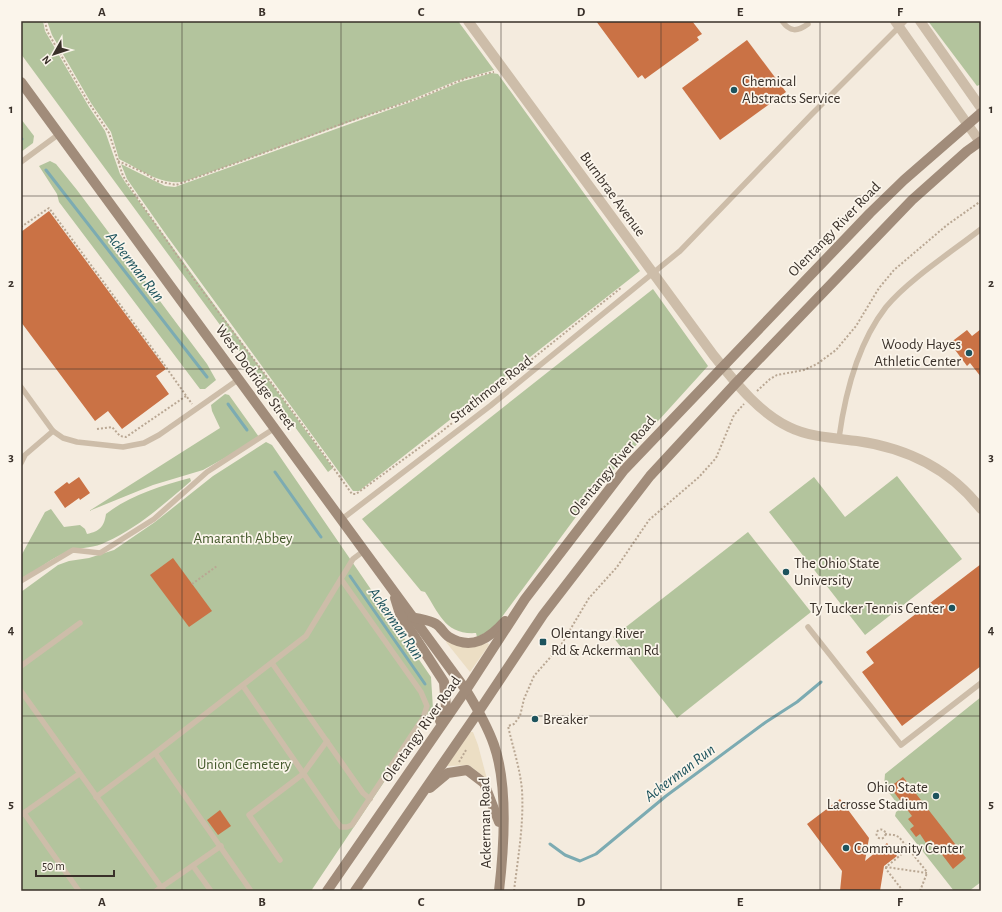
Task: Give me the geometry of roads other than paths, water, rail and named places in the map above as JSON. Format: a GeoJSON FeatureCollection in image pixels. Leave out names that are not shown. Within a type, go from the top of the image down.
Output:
{"type":"FeatureCollection","features":[{"type":"Feature","properties":{"kind":"main road","name":"West Dodridge Street"},"geometry":{"type":"LineString","coordinates":[[21,82],[466,690]]}},
{"type":"Feature","properties":{"kind":"main road","name":"Olentangy River Road"},"geometry":{"type":"LineString","coordinates":[[327,891],[466,690],[525,599],[624,470],[870,213],[981,113]]}},
{"type":"Feature","properties":{"kind":"main road"},"geometry":{"type":"LineString","coordinates":[[355,891],[543,615],[607,529],[650,476],[736,383],[912,200],[967,151],[981,141]]}},
{"type":"Feature","properties":{"kind":"main road"},"geometry":{"type":"LineString","coordinates":[[390,585],[400,614],[444,682],[446,706],[434,737]]}},
{"type":"Feature","properties":{"kind":"main road"},"geometry":{"type":"LineString","coordinates":[[412,617],[436,624],[448,637],[460,641],[476,642],[488,639],[494,634],[525,599]]}},
{"type":"Feature","properties":{"kind":"main road","name":"Ackerman Road"},"geometry":{"type":"LineString","coordinates":[[466,690],[479,711],[494,746],[502,784],[503,833],[499,891]]}},
{"type":"Feature","properties":{"kind":"main road"},"geometry":{"type":"LineString","coordinates":[[416,802],[448,773],[467,770],[484,782],[503,833]]}},
{"type":"Feature","properties":{"kind":"street","name":"Burnbrae Avenue"},"geometry":{"type":"LineString","coordinates":[[468,21],[653,274],[723,367],[750,398],[776,420],[802,432],[893,449],[923,460],[950,476],[962,487],[981,509]]}},
{"type":"Feature","properties":{"kind":"street"},"geometry":{"type":"LineString","coordinates":[[920,21],[981,108]]}},
{"type":"Feature","properties":{"kind":"street"},"geometry":{"type":"LineString","coordinates":[[899,23],[981,141]]}},
{"type":"Feature","properties":{"kind":"lane"},"geometry":{"type":"LineString","coordinates":[[782,21],[792,30],[797,31],[808,24]]}},
{"type":"Feature","properties":{"kind":"lane","name":"Strathmore Road"},"geometry":{"type":"LineString","coordinates":[[342,519],[484,411],[680,251],[899,23]]}},
{"type":"Feature","properties":{"kind":"lane"},"geometry":{"type":"LineString","coordinates":[[21,162],[60,134]]}},
{"type":"Feature","properties":{"kind":"lane"},"geometry":{"type":"LineString","coordinates":[[839,438],[842,418],[865,342],[887,306],[907,286],[981,229]]}},
{"type":"Feature","properties":{"kind":"lane"},"geometry":{"type":"LineString","coordinates":[[21,387],[53,431],[63,438],[77,442],[123,447],[144,443],[159,435],[239,379]]}},
{"type":"Feature","properties":{"kind":"lane"},"geometry":{"type":"LineString","coordinates":[[21,581],[73,550],[100,553],[154,519],[207,472],[275,428]]}},
{"type":"Feature","properties":{"kind":"lane"},"geometry":{"type":"LineString","coordinates":[[21,463],[23,457],[53,431]]}},
{"type":"Feature","properties":{"kind":"lane"},"geometry":{"type":"LineString","coordinates":[[96,797],[156,754],[306,636],[353,559],[365,550]]}},
{"type":"Feature","properties":{"kind":"lane"},"geometry":{"type":"LineString","coordinates":[[243,686],[303,774],[342,827],[352,825],[423,718],[427,706],[421,692],[341,579]]}},
{"type":"Feature","properties":{"kind":"lane"},"geometry":{"type":"LineString","coordinates":[[21,666],[80,623]]}},
{"type":"Feature","properties":{"kind":"lane"},"geometry":{"type":"LineString","coordinates":[[808,627],[900,745],[981,683]]}},
{"type":"Feature","properties":{"kind":"lane"},"geometry":{"type":"LineString","coordinates":[[272,663],[363,793],[370,799]]}},
{"type":"Feature","properties":{"kind":"lane"},"geometry":{"type":"LineString","coordinates":[[21,691],[160,890],[221,846]]}},
{"type":"Feature","properties":{"kind":"lane"},"geometry":{"type":"LineString","coordinates":[[280,860],[249,815],[303,774],[327,741]]}},
{"type":"Feature","properties":{"kind":"lane"},"geometry":{"type":"LineString","coordinates":[[156,754],[251,891]]}},
{"type":"Feature","properties":{"kind":"lane"},"geometry":{"type":"LineString","coordinates":[[79,774],[23,815],[79,891]]}},
{"type":"Feature","properties":{"kind":"lane"},"geometry":{"type":"LineString","coordinates":[[193,866],[211,891]]}},
{"type":"Feature","properties":{"kind":"waterway","name":"Ackerman Run"},"geometry":{"type":"LineString","coordinates":[[46,170],[207,377]]}},
{"type":"Feature","properties":{"kind":"waterway","name":"Ackerman Run"},"geometry":{"type":"LineString","coordinates":[[228,404],[247,430]]}},
{"type":"Feature","properties":{"kind":"waterway","name":"Ackerman Run"},"geometry":{"type":"LineString","coordinates":[[275,472],[321,537]]}},
{"type":"Feature","properties":{"kind":"waterway","name":"Ackerman Run"},"geometry":{"type":"LineString","coordinates":[[350,576],[425,684]]}},
{"type":"Feature","properties":{"kind":"waterway","name":"Ackerman Run"},"geometry":{"type":"LineString","coordinates":[[550,844],[565,855],[580,861],[596,854],[666,796],[766,722],[797,702],[821,682]]}},
{"type":"Feature","properties":{"kind":"place","name":"Chemical Abstracts Service"},"geometry":{"type":"Point","coordinates":[734,90]}},
{"type":"Feature","properties":{"kind":"place","name":"Woody Hayes Athletic Center"},"geometry":{"type":"Point","coordinates":[969,353]}},
{"type":"Feature","properties":{"kind":"place","name":"The Ohio State University"},"geometry":{"type":"Point","coordinates":[786,572]}},
{"type":"Feature","properties":{"kind":"place","name":"Ty Tucker Tennis Center"},"geometry":{"type":"Point","coordinates":[952,608]}},
{"type":"Feature","properties":{"kind":"place","name":"Olentangy River Rd & Ackerman Rd"},"geometry":{"type":"Point","coordinates":[543,642]}},
{"type":"Feature","properties":{"kind":"place","name":"Breaker"},"geometry":{"type":"Point","coordinates":[535,719]}},
{"type":"Feature","properties":{"kind":"place","name":"Ohio State Lacrosse Stadium"},"geometry":{"type":"Point","coordinates":[936,796]}},
{"type":"Feature","properties":{"kind":"place","name":"Community Center"},"geometry":{"type":"Point","coordinates":[846,848]}},
{"type":"Feature","properties":{"kind":"park label","name":"Amaranth Abbey"},"geometry":{"type":"Point","coordinates":[243,538]}},
{"type":"Feature","properties":{"kind":"park label","name":"Union Cemetery"},"geometry":{"type":"Point","coordinates":[244,764]}}]}
